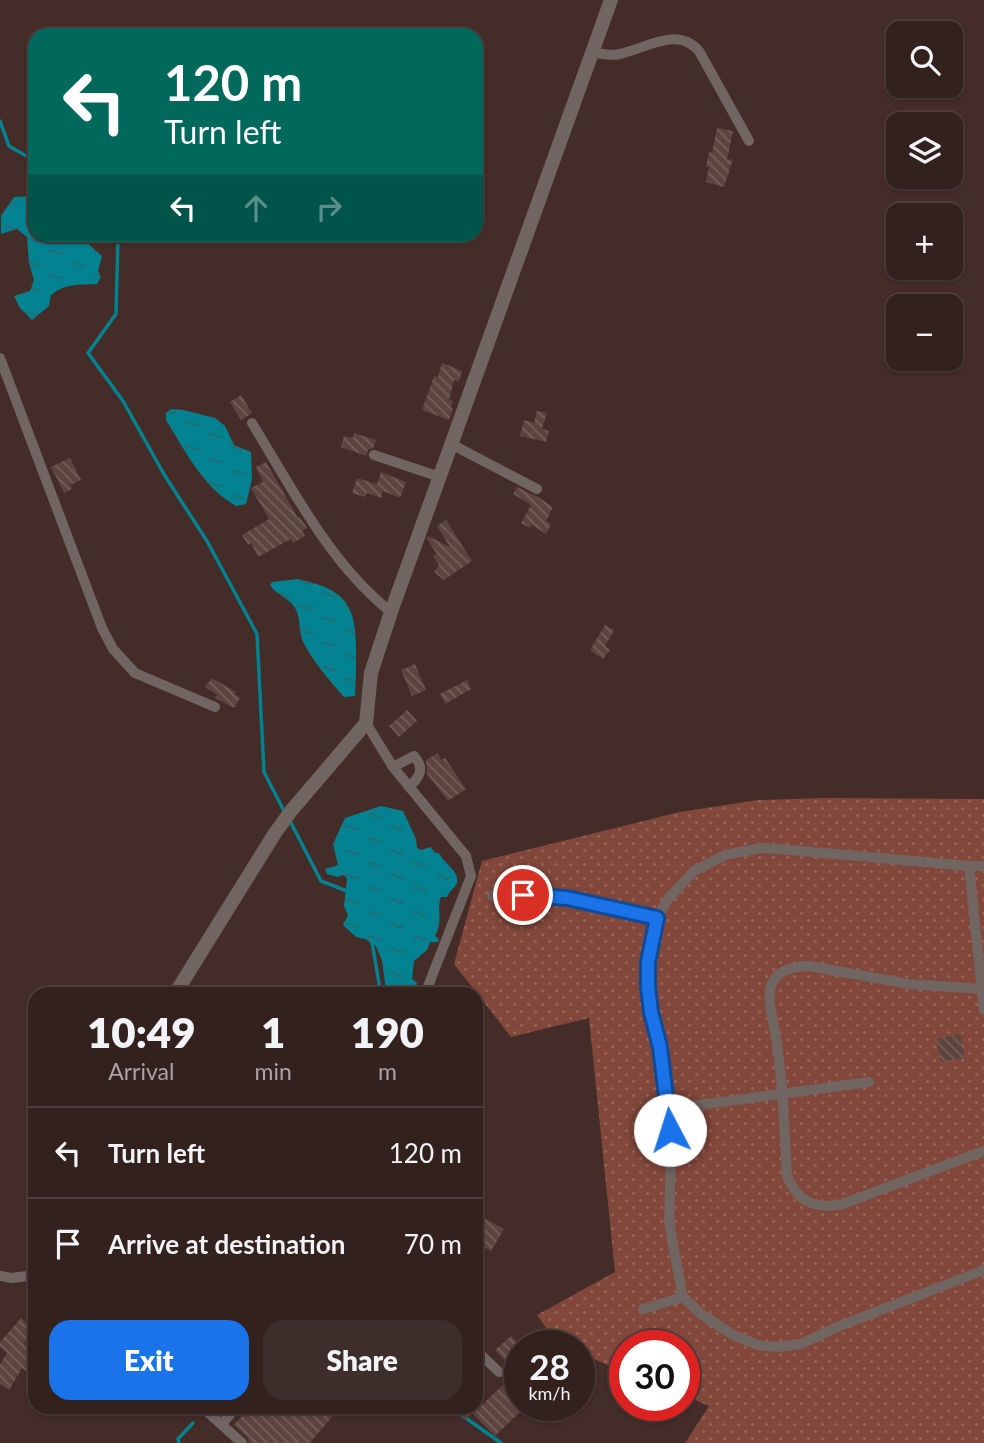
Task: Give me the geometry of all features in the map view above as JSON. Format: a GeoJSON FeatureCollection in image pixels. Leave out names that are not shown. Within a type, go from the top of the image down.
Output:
{"type":"FeatureCollection","features":[{"type":"Feature","properties":{"kind":"street"},"geometry":{"type":"LineString","coordinates":[[179,987],[291,811],[362,726],[371,673],[391,611],[611,0]]}},
{"type":"Feature","properties":{"kind":"street"},"geometry":{"type":"LineString","coordinates":[[592,52],[620,54],[671,39],[692,43],[749,141]]}},
{"type":"Feature","properties":{"kind":"street"},"geometry":{"type":"LineString","coordinates":[[0,358],[102,628],[113,649],[135,673],[215,707]]}},
{"type":"Feature","properties":{"kind":"street"},"geometry":{"type":"LineString","coordinates":[[252,423],[327,541],[371,596],[391,611]]}},
{"type":"Feature","properties":{"kind":"street"},"geometry":{"type":"LineString","coordinates":[[451,444],[537,489]]}},
{"type":"Feature","properties":{"kind":"street"},"geometry":{"type":"LineString","coordinates":[[374,455],[440,477]]}},
{"type":"Feature","properties":{"kind":"street"},"geometry":{"type":"LineString","coordinates":[[362,726],[466,856],[471,876],[428,987]]}},
{"type":"Feature","properties":{"kind":"street"},"geometry":{"type":"LineString","coordinates":[[393,768],[409,757],[414,756],[417,759],[421,768],[419,778],[409,787]]}},
{"type":"Feature","properties":{"kind":"street"},"geometry":{"type":"LineString","coordinates":[[984,866],[779,849],[725,855],[694,871],[667,900],[657,918],[648,962],[651,1012],[660,1047],[669,1109],[669,1221],[683,1297],[701,1314],[733,1335],[758,1345],[778,1347],[801,1344],[837,1327],[984,1270]]}},
{"type":"Feature","properties":{"kind":"street"},"geometry":{"type":"LineString","coordinates":[[969,866],[984,1010]]}},
{"type":"Feature","properties":{"kind":"street"},"geometry":{"type":"LineString","coordinates":[[492,897],[567,898],[657,918]]}},
{"type":"Feature","properties":{"kind":"street"},"geometry":{"type":"LineString","coordinates":[[982,989],[909,984],[809,965],[783,971],[773,982],[769,997],[780,1059],[787,1177],[792,1189],[805,1201],[822,1207],[840,1205],[984,1150]]}},
{"type":"Feature","properties":{"kind":"street"},"geometry":{"type":"LineString","coordinates":[[669,1109],[869,1082]]}},
{"type":"Feature","properties":{"kind":"street"},"geometry":{"type":"LineString","coordinates":[[0,1276],[28,1276]]}},
{"type":"Feature","properties":{"kind":"street"},"geometry":{"type":"LineString","coordinates":[[643,1309],[683,1297]]}},
{"type":"Feature","properties":{"kind":"street"},"geometry":{"type":"LineString","coordinates":[[483,1356],[499,1371]]}},
{"type":"Feature","properties":{"kind":"street"},"geometry":{"type":"LineString","coordinates":[[210,1414],[242,1443]]}},
{"type":"Feature","properties":{"kind":"street"},"geometry":{"type":"LineString","coordinates":[[219,1421],[228,1414]]}},
{"type":"Feature","properties":{"kind":"shaded area"},"geometry":{"type":"Polygon","coordinates":[[[984,799],[984,1443],[685,1443],[709,1406],[700,1402],[700,1330],[609,1330],[609,1365],[595,1360],[595,1330],[548,1330],[537,1315],[615,1272],[589,1018],[511,1037],[483,1001],[483,987],[472,987],[454,964],[482,861],[680,812],[758,800],[984,799]]]}},
{"type":"Feature","properties":{"kind":"water"},"geometry":{"type":"Polygon","coordinates":[[[28,196],[28,242],[86,242],[102,256],[98,271],[101,277],[97,284],[62,288],[51,295],[49,306],[32,320],[20,308],[14,296],[30,291],[34,280],[29,263],[27,237],[17,229],[1,234],[1,216],[14,197],[28,196]]]}},
{"type":"Feature","properties":{"kind":"water"},"geometry":{"type":"Polygon","coordinates":[[[171,409],[215,418],[225,426],[234,445],[251,452],[252,479],[246,504],[236,506],[204,478],[166,420],[166,413],[171,409]]]}},
{"type":"Feature","properties":{"kind":"water"},"geometry":{"type":"Polygon","coordinates":[[[298,579],[325,587],[343,599],[349,608],[355,631],[355,696],[344,697],[321,669],[302,639],[295,607],[270,585],[272,582],[298,579]]]}},
{"type":"Feature","properties":{"kind":"water"},"geometry":{"type":"Polygon","coordinates":[[[381,806],[403,811],[416,839],[417,848],[421,850],[431,847],[456,875],[456,885],[447,897],[441,897],[439,924],[435,936],[439,940],[430,942],[427,950],[414,961],[412,979],[417,983],[416,987],[385,987],[382,960],[376,946],[356,937],[343,925],[348,915],[344,906],[347,879],[344,875],[337,877],[327,874],[325,869],[338,865],[333,844],[345,818],[381,806]]]}},
{"type":"Feature","properties":{"kind":"building"},"geometry":{"type":"Polygon","coordinates":[[[717,128],[733,131],[727,160],[733,159],[724,187],[706,182],[709,152],[712,153],[717,128]]]}},
{"type":"Feature","properties":{"kind":"building"},"geometry":{"type":"Polygon","coordinates":[[[442,363],[462,371],[459,382],[454,380],[449,400],[453,401],[453,408],[449,420],[422,410],[434,376],[438,377],[442,363]]]}},
{"type":"Feature","properties":{"kind":"building"},"geometry":{"type":"Polygon","coordinates":[[[241,395],[252,413],[241,420],[230,402],[241,395]]]}},
{"type":"Feature","properties":{"kind":"building"},"geometry":{"type":"Polygon","coordinates":[[[537,411],[547,413],[542,429],[549,431],[546,442],[520,436],[524,420],[534,423],[537,411]]]}},
{"type":"Feature","properties":{"kind":"building"},"geometry":{"type":"Polygon","coordinates":[[[354,433],[376,440],[366,456],[341,447],[344,436],[353,438],[354,433]]]}},
{"type":"Feature","properties":{"kind":"building"},"geometry":{"type":"Polygon","coordinates":[[[70,458],[81,480],[70,485],[72,489],[64,493],[51,467],[70,458]]]}},
{"type":"Feature","properties":{"kind":"building"},"geometry":{"type":"Polygon","coordinates":[[[266,462],[298,518],[300,517],[307,528],[302,531],[305,536],[293,543],[291,539],[258,557],[251,543],[248,545],[242,535],[269,519],[251,488],[263,482],[256,467],[266,462]]]}},
{"type":"Feature","properties":{"kind":"building"},"geometry":{"type":"Polygon","coordinates":[[[381,472],[406,482],[400,498],[383,491],[381,498],[367,493],[365,497],[352,493],[357,478],[377,484],[381,472]]]}},
{"type":"Feature","properties":{"kind":"building"},"geometry":{"type":"Polygon","coordinates":[[[517,487],[553,507],[546,521],[551,524],[546,534],[532,525],[530,528],[521,523],[531,505],[513,494],[517,487]]]}},
{"type":"Feature","properties":{"kind":"building"},"geometry":{"type":"Polygon","coordinates":[[[446,520],[472,561],[444,580],[434,572],[439,565],[433,556],[437,554],[427,539],[428,536],[450,547],[437,526],[446,520]]]}},
{"type":"Feature","properties":{"kind":"building"},"geometry":{"type":"Polygon","coordinates":[[[605,625],[614,630],[605,646],[610,650],[603,659],[590,650],[605,625]]]}},
{"type":"Feature","properties":{"kind":"building"},"geometry":{"type":"Polygon","coordinates":[[[415,664],[426,690],[412,696],[401,670],[415,664]]]}},
{"type":"Feature","properties":{"kind":"building"},"geometry":{"type":"Polygon","coordinates":[[[212,678],[236,692],[234,694],[240,698],[234,708],[215,698],[217,695],[205,687],[212,678]]]}},
{"type":"Feature","properties":{"kind":"building"},"geometry":{"type":"Polygon","coordinates":[[[467,680],[471,689],[445,704],[440,694],[467,680]]]}},
{"type":"Feature","properties":{"kind":"building"},"geometry":{"type":"Polygon","coordinates":[[[407,710],[417,721],[399,737],[389,726],[407,710]]]}},
{"type":"Feature","properties":{"kind":"building"},"geometry":{"type":"Polygon","coordinates":[[[438,753],[441,760],[445,758],[466,789],[448,801],[427,774],[426,760],[438,753]]]}},
{"type":"Feature","properties":{"kind":"building"},"geometry":{"type":"Polygon","coordinates":[[[960,1034],[965,1058],[941,1062],[936,1039],[960,1034]]]}},
{"type":"Feature","properties":{"kind":"building"},"geometry":{"type":"Polygon","coordinates":[[[483,1218],[504,1229],[491,1251],[483,1247],[483,1218]]]}},
{"type":"Feature","properties":{"kind":"building"},"geometry":{"type":"Polygon","coordinates":[[[21,1318],[28,1324],[28,1339],[24,1344],[28,1348],[28,1369],[26,1371],[22,1368],[9,1390],[0,1384],[0,1365],[7,1353],[0,1347],[0,1342],[21,1318]]]}},
{"type":"Feature","properties":{"kind":"building"},"geometry":{"type":"Polygon","coordinates":[[[504,1342],[504,1359],[495,1350],[504,1342]]]}},
{"type":"Feature","properties":{"kind":"building"},"geometry":{"type":"Polygon","coordinates":[[[504,1384],[504,1421],[511,1421],[495,1436],[473,1414],[483,1414],[483,1404],[504,1384]]]}},
{"type":"Feature","properties":{"kind":"building"},"geometry":{"type":"Polygon","coordinates":[[[244,1414],[334,1414],[310,1443],[250,1443],[234,1425],[244,1414]]]}},
{"type":"Feature","properties":{"kind":"building"},"geometry":{"type":"Polygon","coordinates":[[[460,1414],[471,1414],[466,1420],[460,1414]]]}},
{"type":"Feature","properties":{"kind":"waterway"},"geometry":{"type":"LineString","coordinates":[[0,121],[9,146],[28,157]]}},
{"type":"Feature","properties":{"kind":"waterway"},"geometry":{"type":"LineString","coordinates":[[118,242],[116,314],[88,353],[123,401],[165,476],[207,541],[257,634],[264,772],[285,813]]}},
{"type":"Feature","properties":{"kind":"waterway"},"geometry":{"type":"LineString","coordinates":[[289,819],[321,881],[347,891]]}},
{"type":"Feature","properties":{"kind":"waterway"},"geometry":{"type":"LineString","coordinates":[[372,942],[379,987]]}},
{"type":"Feature","properties":{"kind":"waterway"},"geometry":{"type":"LineString","coordinates":[[463,1416],[501,1443]]}},
{"type":"Feature","properties":{"kind":"waterway"},"geometry":{"type":"LineString","coordinates":[[179,1443],[178,1439],[193,1423]]}},
{"type":"Feature","properties":{"kind":"route"},"geometry":{"type":"LineString","coordinates":[[523,895],[567,898],[657,918],[648,962],[648,987],[660,1047],[670,1130]]}}]}
